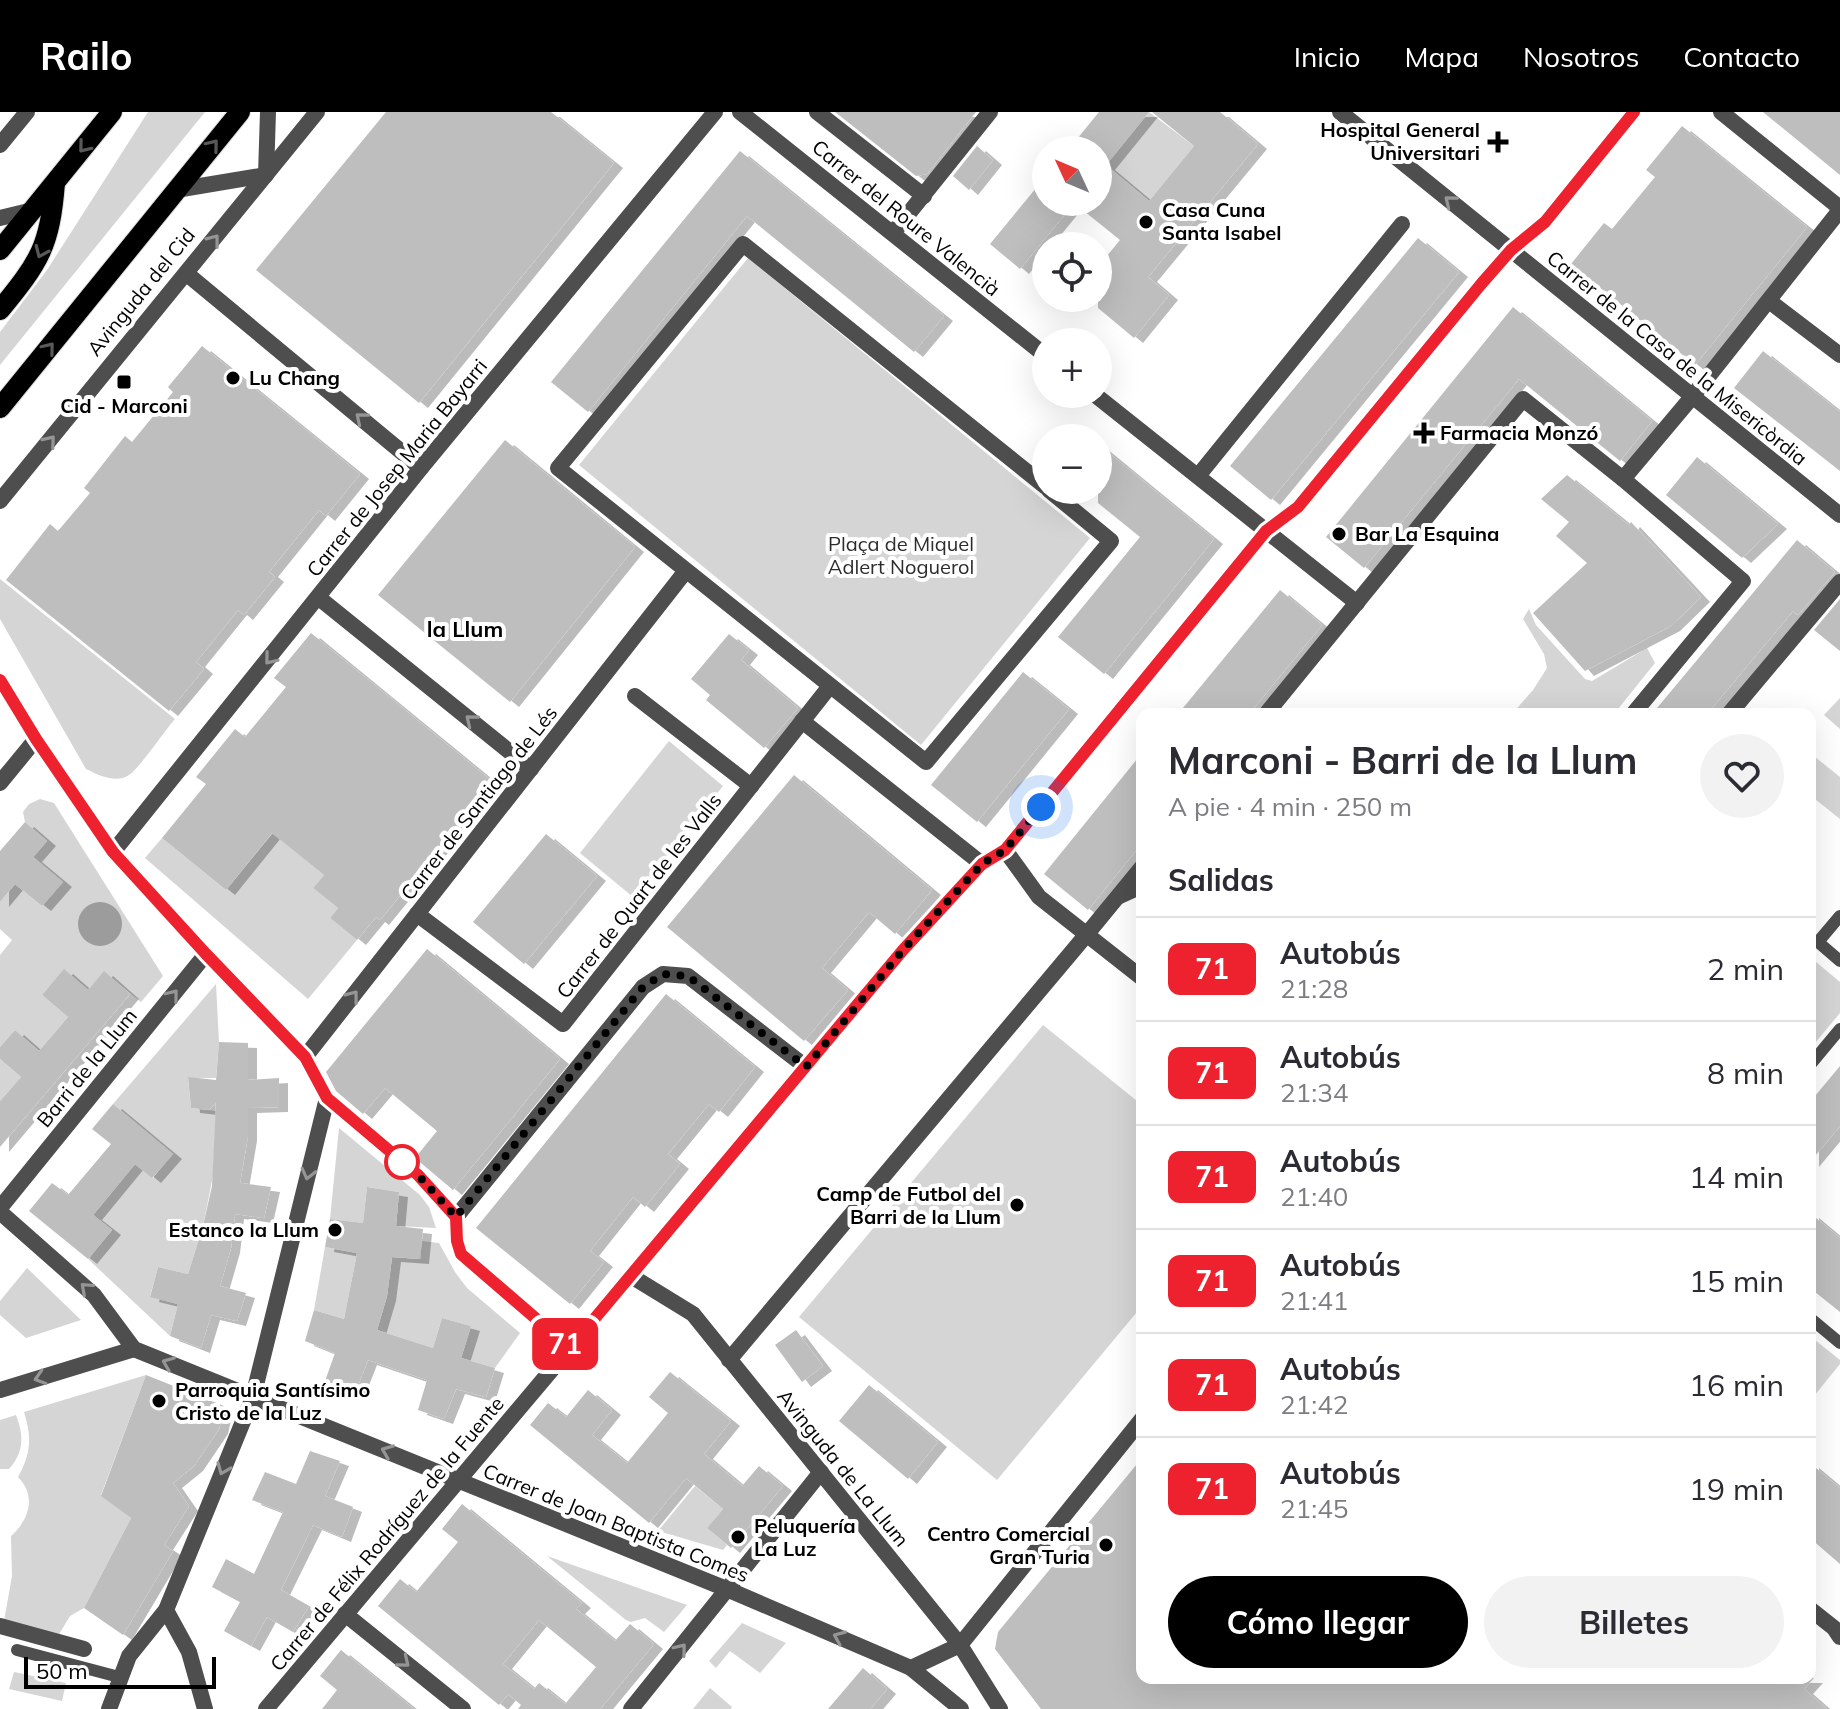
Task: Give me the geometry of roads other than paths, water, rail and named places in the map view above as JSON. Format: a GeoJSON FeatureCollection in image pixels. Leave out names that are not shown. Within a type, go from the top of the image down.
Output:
{"type":"FeatureCollection","features":[{"type":"Feature","properties":{"kind":"main road"},"geometry":{"type":"LineString","coordinates":[[0,250],[112,112]]}},
{"type":"Feature","properties":{"kind":"main road","name":"Avinguda del Cid"},"geometry":{"type":"LineString","coordinates":[[0,408],[240,112]]}},
{"type":"Feature","properties":{"kind":"main road"},"geometry":{"type":"LineString","coordinates":[[0,310],[40,257],[52,224],[55,183]]}},
{"type":"Feature","properties":{"kind":"street"},"geometry":{"type":"LineString","coordinates":[[0,145],[27,112]]}},
{"type":"Feature","properties":{"kind":"street"},"geometry":{"type":"LineString","coordinates":[[176,190],[266,175],[268,112]]}},
{"type":"Feature","properties":{"kind":"street","name":"Avinguda del Cid"},"geometry":{"type":"LineString","coordinates":[[0,501],[317,112]]}},
{"type":"Feature","properties":{"kind":"street","name":"Carrer de Josep Maria Bayarri"},"geometry":{"type":"LineString","coordinates":[[113,852],[421,468],[715,112]]}},
{"type":"Feature","properties":{"kind":"street","name":"Carrer del Roure Valencià"},"geometry":{"type":"LineString","coordinates":[[740,112],[1032,345]]}},
{"type":"Feature","properties":{"kind":"street","name":"Carrer del Roure Valencià"},"geometry":{"type":"LineString","coordinates":[[817,112],[924,196]]}},
{"type":"Feature","properties":{"kind":"street"},"geometry":{"type":"LineString","coordinates":[[893,233],[990,112]]}},
{"type":"Feature","properties":{"kind":"street","name":"Carrer de la Casa de la Misericòrdia"},"geometry":{"type":"LineString","coordinates":[[1340,112],[1692,397],[1838,510]]}},
{"type":"Feature","properties":{"kind":"street","name":"Carrer de Félix Rodríguez de la Fuente"},"geometry":{"type":"LineString","coordinates":[[266,1709],[903,950],[982,864],[1005,850],[1266,531],[1298,507],[1511,250],[1545,222],[1634,112]]}},
{"type":"Feature","properties":{"kind":"street"},"geometry":{"type":"LineString","coordinates":[[1623,479],[1692,397],[1840,209],[1721,112]]}},
{"type":"Feature","properties":{"kind":"street"},"geometry":{"type":"LineString","coordinates":[[0,218],[33,210]]}},
{"type":"Feature","properties":{"kind":"street"},"geometry":{"type":"LineString","coordinates":[[1198,476],[1402,224]]}},
{"type":"Feature","properties":{"kind":"street"},"geometry":{"type":"LineString","coordinates":[[1032,476],[743,244],[558,468],[926,762],[1111,541],[1066,504]]}},
{"type":"Feature","properties":{"kind":"street"},"geometry":{"type":"LineString","coordinates":[[187,274],[421,468]]}},
{"type":"Feature","properties":{"kind":"street"},"geometry":{"type":"LineString","coordinates":[[1769,301],[1840,355]]}},
{"type":"Feature","properties":{"kind":"street"},"geometry":{"type":"LineString","coordinates":[[1271,708],[1523,399],[1743,581],[1638,708]]}},
{"type":"Feature","properties":{"kind":"street"},"geometry":{"type":"LineString","coordinates":[[1112,408],[1357,603]]}},
{"type":"Feature","properties":{"kind":"street","name":"Carrer de Santiago de Lés"},"geometry":{"type":"LineString","coordinates":[[305,1057],[685,572]]}},
{"type":"Feature","properties":{"kind":"street"},"geometry":{"type":"LineString","coordinates":[[1734,708],[1840,582]]}},
{"type":"Feature","properties":{"kind":"street"},"geometry":{"type":"LineString","coordinates":[[319,598],[531,769]]}},
{"type":"Feature","properties":{"kind":"street"},"geometry":{"type":"LineString","coordinates":[[0,680],[113,852],[305,1057],[327,1098],[418,1175],[456,1217],[461,1254],[570,1348]]}},
{"type":"Feature","properties":{"kind":"street","name":"Carrer de Quart de les Valls"},"geometry":{"type":"LineString","coordinates":[[417,914],[563,1024],[830,686]]}},
{"type":"Feature","properties":{"kind":"street"},"geometry":{"type":"LineString","coordinates":[[635,696],[751,786]]}},
{"type":"Feature","properties":{"kind":"street"},"geometry":{"type":"LineString","coordinates":[[802,721],[982,864]]}},
{"type":"Feature","properties":{"kind":"street"},"geometry":{"type":"LineString","coordinates":[[0,783],[36,739]]}},
{"type":"Feature","properties":{"kind":"street"},"geometry":{"type":"LineString","coordinates":[[1005,850],[1039,897],[1136,973]]}},
{"type":"Feature","properties":{"kind":"street"},"geometry":{"type":"LineString","coordinates":[[729,1360],[1136,874]]}},
{"type":"Feature","properties":{"kind":"street","name":"Barri de la Llum"},"geometry":{"type":"LineString","coordinates":[[0,1210],[206,954]]}},
{"type":"Feature","properties":{"kind":"street"},"geometry":{"type":"LineString","coordinates":[[456,1217],[643,987],[663,974],[688,976],[806,1067]]}},
{"type":"Feature","properties":{"kind":"street"},"geometry":{"type":"LineString","coordinates":[[109,1709],[129,1656],[166,1610],[253,1397],[327,1098]]}},
{"type":"Feature","properties":{"kind":"street"},"geometry":{"type":"LineString","coordinates":[[0,1210],[94,1295],[134,1349],[0,1390]]}},
{"type":"Feature","properties":{"kind":"street","name":"Avinguda de La Llum"},"geometry":{"type":"LineString","coordinates":[[631,1276],[693,1314],[960,1645],[1000,1709]]}},
{"type":"Feature","properties":{"kind":"street","name":"Carrer de Joan Baptista Comes"},"geometry":{"type":"LineString","coordinates":[[134,1349],[729,1590],[911,1668],[961,1709]]}},
{"type":"Feature","properties":{"kind":"street"},"geometry":{"type":"LineString","coordinates":[[911,1668],[960,1645],[1136,1426]]}},
{"type":"Feature","properties":{"kind":"street"},"geometry":{"type":"LineString","coordinates":[[631,1709],[821,1472]]}},
{"type":"Feature","properties":{"kind":"street"},"geometry":{"type":"LineString","coordinates":[[166,1610],[189,1652],[205,1709]]}},
{"type":"Feature","properties":{"kind":"street"},"geometry":{"type":"LineString","coordinates":[[345,1614],[463,1709]]}},
{"type":"Feature","properties":{"kind":"street"},"geometry":{"type":"LineString","coordinates":[[1816,1614],[1840,1637]]}},
{"type":"Feature","properties":{"kind":"street"},"geometry":{"type":"LineString","coordinates":[[0,1626],[84,1649]]}},
{"type":"Feature","properties":{"kind":"lane"},"geometry":{"type":"LineString","coordinates":[[1087,934],[1121,897],[1136,891]]}},
{"type":"Feature","properties":{"kind":"lane"},"geometry":{"type":"LineString","coordinates":[[1840,916],[1818,942],[1840,961]]}},
{"type":"Feature","properties":{"kind":"lane"},"geometry":{"type":"LineString","coordinates":[[1816,1058],[1840,1029]]}},
{"type":"Feature","properties":{"kind":"lane"},"geometry":{"type":"LineString","coordinates":[[1816,1323],[1840,1343]]}},
{"type":"Feature","properties":{"kind":"lane"},"geometry":{"type":"LineString","coordinates":[[17,1650],[119,1677]]}},
{"type":"Feature","properties":{"kind":"place","name":"Hospital General Universitari"},"geometry":{"type":"Point","coordinates":[1498,142]}},
{"type":"Feature","properties":{"kind":"place","name":"Casa Cuna Santa Isabel"},"geometry":{"type":"Point","coordinates":[1146,222]}},
{"type":"Feature","properties":{"kind":"place","name":"Lu Chang"},"geometry":{"type":"Point","coordinates":[233,378]}},
{"type":"Feature","properties":{"kind":"place","name":"Cid - Marconi"},"geometry":{"type":"Point","coordinates":[124,382]}},
{"type":"Feature","properties":{"kind":"place","name":"Farmacia Monzó"},"geometry":{"type":"Point","coordinates":[1424,433]}},
{"type":"Feature","properties":{"kind":"place","name":"Bar La Esquina"},"geometry":{"type":"Point","coordinates":[1339,534]}},
{"type":"Feature","properties":{"kind":"place","name":"Camp de Futbol del Barri de la Llum"},"geometry":{"type":"Point","coordinates":[1017,1205]}},
{"type":"Feature","properties":{"kind":"place","name":"Estanco la Llum"},"geometry":{"type":"Point","coordinates":[335,1230]}},
{"type":"Feature","properties":{"kind":"place","name":"Parroquia Santísimo Cristo de la Luz"},"geometry":{"type":"Point","coordinates":[159,1401]}},
{"type":"Feature","properties":{"kind":"place","name":"Peluquería La Luz"},"geometry":{"type":"Point","coordinates":[738,1537]}},
{"type":"Feature","properties":{"kind":"place","name":"Centro Comercial Gran Turia"},"geometry":{"type":"Point","coordinates":[1106,1545]}},
{"type":"Feature","properties":{"kind":"district","name":"la Llum"},"geometry":{"type":"Point","coordinates":[465,629]}},
{"type":"Feature","properties":{"kind":"park label","name":"Plaça de Miquel Adlert Noguerol"},"geometry":{"type":"Point","coordinates":[901,556]}}]}
